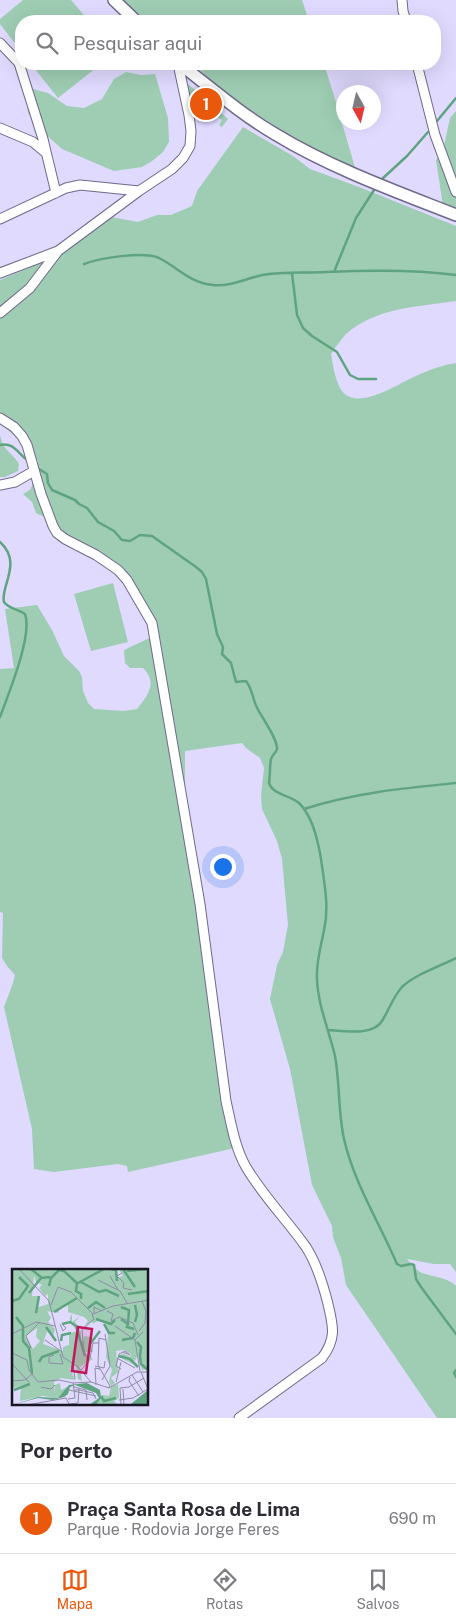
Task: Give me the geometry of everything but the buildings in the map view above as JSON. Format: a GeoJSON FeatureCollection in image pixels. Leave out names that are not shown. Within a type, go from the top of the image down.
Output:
{"type":"FeatureCollection","features":[{"type":"Feature","properties":{"kind":"main road"},"geometry":{"type":"LineString","coordinates":[[114,0],[130,15]]}},
{"type":"Feature","properties":{"kind":"main road"},"geometry":{"type":"LineString","coordinates":[[187,70],[251,119],[291,144],[365,179],[456,215]]}},
{"type":"Feature","properties":{"kind":"street"},"geometry":{"type":"LineString","coordinates":[[402,0],[404,15]]}},
{"type":"Feature","properties":{"kind":"street"},"geometry":{"type":"LineString","coordinates":[[0,44],[14,57]]}},
{"type":"Feature","properties":{"kind":"street"},"geometry":{"type":"LineString","coordinates":[[0,54],[14,57]]}},
{"type":"Feature","properties":{"kind":"street"},"geometry":{"type":"LineString","coordinates":[[21,70],[43,139],[56,192]]}},
{"type":"Feature","properties":{"kind":"street"},"geometry":{"type":"LineString","coordinates":[[0,313],[30,288],[58,251],[172,169],[184,158],[190,146],[191,131],[180,70]]}},
{"type":"Feature","properties":{"kind":"street"},"geometry":{"type":"LineString","coordinates":[[419,70],[435,135],[456,192]]}},
{"type":"Feature","properties":{"kind":"street"},"geometry":{"type":"LineString","coordinates":[[0,128],[33,142],[45,152]]}},
{"type":"Feature","properties":{"kind":"street"},"geometry":{"type":"LineString","coordinates":[[0,219],[56,192],[80,185],[139,191]]}},
{"type":"Feature","properties":{"kind":"street"},"geometry":{"type":"LineString","coordinates":[[0,272],[58,251]]}},
{"type":"Feature","properties":{"kind":"street"},"geometry":{"type":"LineString","coordinates":[[0,418],[14,427],[22,436],[57,533],[96,554],[118,570],[127,580],[152,623],[200,904],[226,1102],[233,1133],[245,1166],[312,1258],[322,1284],[333,1327],[333,1338],[322,1358],[239,1418]]}},
{"type":"Feature","properties":{"kind":"street"},"geometry":{"type":"LineString","coordinates":[[0,485],[15,482],[34,471]]}},
{"type":"Feature","properties":{"kind":"green space"},"geometry":{"type":"Polygon","coordinates":[[[23,0],[71,0],[84,15],[15,15],[15,43],[0,24],[0,19],[23,0]]]}},
{"type":"Feature","properties":{"kind":"green space"},"geometry":{"type":"Polygon","coordinates":[[[121,0],[302,0],[307,15],[140,15],[121,0]]]}},
{"type":"Feature","properties":{"kind":"green space"},"geometry":{"type":"Polygon","coordinates":[[[36,70],[93,70],[58,98],[36,70]]]}},
{"type":"Feature","properties":{"kind":"green space"},"geometry":{"type":"Polygon","coordinates":[[[200,70],[326,70],[336,103],[336,130],[344,130],[356,171],[271,124],[231,96],[200,70]]]}},
{"type":"Feature","properties":{"kind":"green space"},"geometry":{"type":"Polygon","coordinates":[[[126,72],[141,75],[155,74],[168,118],[169,142],[163,152],[142,167],[114,171],[62,149],[42,131],[28,113],[25,87],[48,93],[67,106],[84,108],[102,99],[114,79],[126,72]]]}},
{"type":"Feature","properties":{"kind":"green space"},"geometry":{"type":"Polygon","coordinates":[[[188,84],[228,119],[222,127],[219,125],[222,120],[198,103],[193,108],[191,106],[186,86],[188,84]]]}},
{"type":"Feature","properties":{"kind":"green space"},"geometry":{"type":"Polygon","coordinates":[[[456,111],[456,211],[443,206],[436,160],[443,151],[450,118],[456,111]]]}},
{"type":"Feature","properties":{"kind":"green space"},"geometry":{"type":"Polygon","coordinates":[[[243,127],[293,156],[310,169],[456,226],[456,301],[412,307],[370,319],[345,335],[331,354],[336,378],[342,391],[349,397],[358,398],[379,394],[426,372],[456,363],[456,1272],[450,1264],[434,1264],[407,1259],[422,1273],[444,1279],[456,1286],[456,1418],[437,1418],[346,1285],[341,1258],[333,1237],[332,1226],[312,1185],[290,1069],[270,999],[277,965],[283,952],[288,925],[282,859],[277,841],[262,809],[261,796],[264,768],[260,758],[242,743],[185,751],[185,787],[235,1148],[128,1172],[127,1166],[118,1164],[54,1172],[34,1169],[32,1129],[4,1007],[15,975],[2,958],[3,913],[0,912],[0,669],[14,668],[5,609],[37,605],[52,630],[64,656],[79,671],[82,677],[83,691],[88,703],[94,709],[124,711],[137,709],[148,694],[151,684],[150,679],[148,673],[143,668],[130,668],[125,663],[124,650],[156,635],[128,579],[69,538],[53,521],[36,513],[32,502],[23,494],[31,489],[38,461],[22,441],[0,424],[0,280],[57,256],[111,217],[138,222],[157,215],[171,215],[192,206],[197,191],[243,127]]]}},
{"type":"Feature","properties":{"kind":"green space"},"geometry":{"type":"Polygon","coordinates":[[[0,435],[5,448],[19,464],[18,471],[5,477],[0,477],[0,435]]]}},
{"type":"Feature","properties":{"kind":"green space"},"geometry":{"type":"Polygon","coordinates":[[[113,583],[128,642],[91,651],[74,594],[113,583]]]}},
{"type":"Feature","properties":{"kind":"waterway"},"geometry":{"type":"LineString","coordinates":[[437,121],[456,98]]}},
{"type":"Feature","properties":{"kind":"waterway"},"geometry":{"type":"LineString","coordinates":[[382,179],[407,156],[428,132]]}},
{"type":"Feature","properties":{"kind":"waterway"},"geometry":{"type":"LineString","coordinates":[[334,272],[356,218],[374,190]]}},
{"type":"Feature","properties":{"kind":"waterway"},"geometry":{"type":"LineString","coordinates":[[84,264],[122,256],[152,256],[159,258],[197,281],[213,285],[234,283],[262,275],[283,273],[391,270],[456,275]]}},
{"type":"Feature","properties":{"kind":"waterway"},"geometry":{"type":"LineString","coordinates":[[292,273],[297,315],[303,328],[337,352],[350,375],[358,379],[376,379]]}},
{"type":"Feature","properties":{"kind":"waterway"},"geometry":{"type":"LineString","coordinates":[[0,445],[12,446],[26,459]]}},
{"type":"Feature","properties":{"kind":"waterway"},"geometry":{"type":"LineString","coordinates":[[39,469],[47,474],[48,483],[52,490],[75,500],[87,508],[98,522],[114,531],[122,540],[130,541],[140,535],[152,536],[196,567],[206,579],[217,634],[223,647],[222,654],[231,663],[236,682],[246,681],[248,684],[257,707],[276,744],[277,749],[271,761],[269,783],[274,790],[295,800],[303,807],[317,839],[326,906],[317,966],[317,979],[322,1008],[335,1056],[342,1129],[348,1155],[360,1187],[397,1264],[401,1266],[414,1265],[416,1279],[456,1334]]}},
{"type":"Feature","properties":{"kind":"waterway"},"geometry":{"type":"LineString","coordinates":[[0,542],[7,550],[10,558],[4,602],[25,614],[27,624],[23,650],[0,717]]}},
{"type":"Feature","properties":{"kind":"waterway"},"geometry":{"type":"LineString","coordinates":[[304,809],[360,795],[456,783]]}},
{"type":"Feature","properties":{"kind":"waterway"},"geometry":{"type":"LineString","coordinates":[[328,1030],[358,1032],[378,1026],[402,987],[420,975],[456,958]]}},
{"type":"Feature","properties":{"kind":"waterway"},"geometry":{"type":"LineString","coordinates":[[456,1370],[454,1373],[456,1377]]}},
{"type":"Feature","properties":{"kind":"place","name":"Praça Santa Rosa de Lima"},"geometry":{"type":"Point","coordinates":[206,104]}}]}
